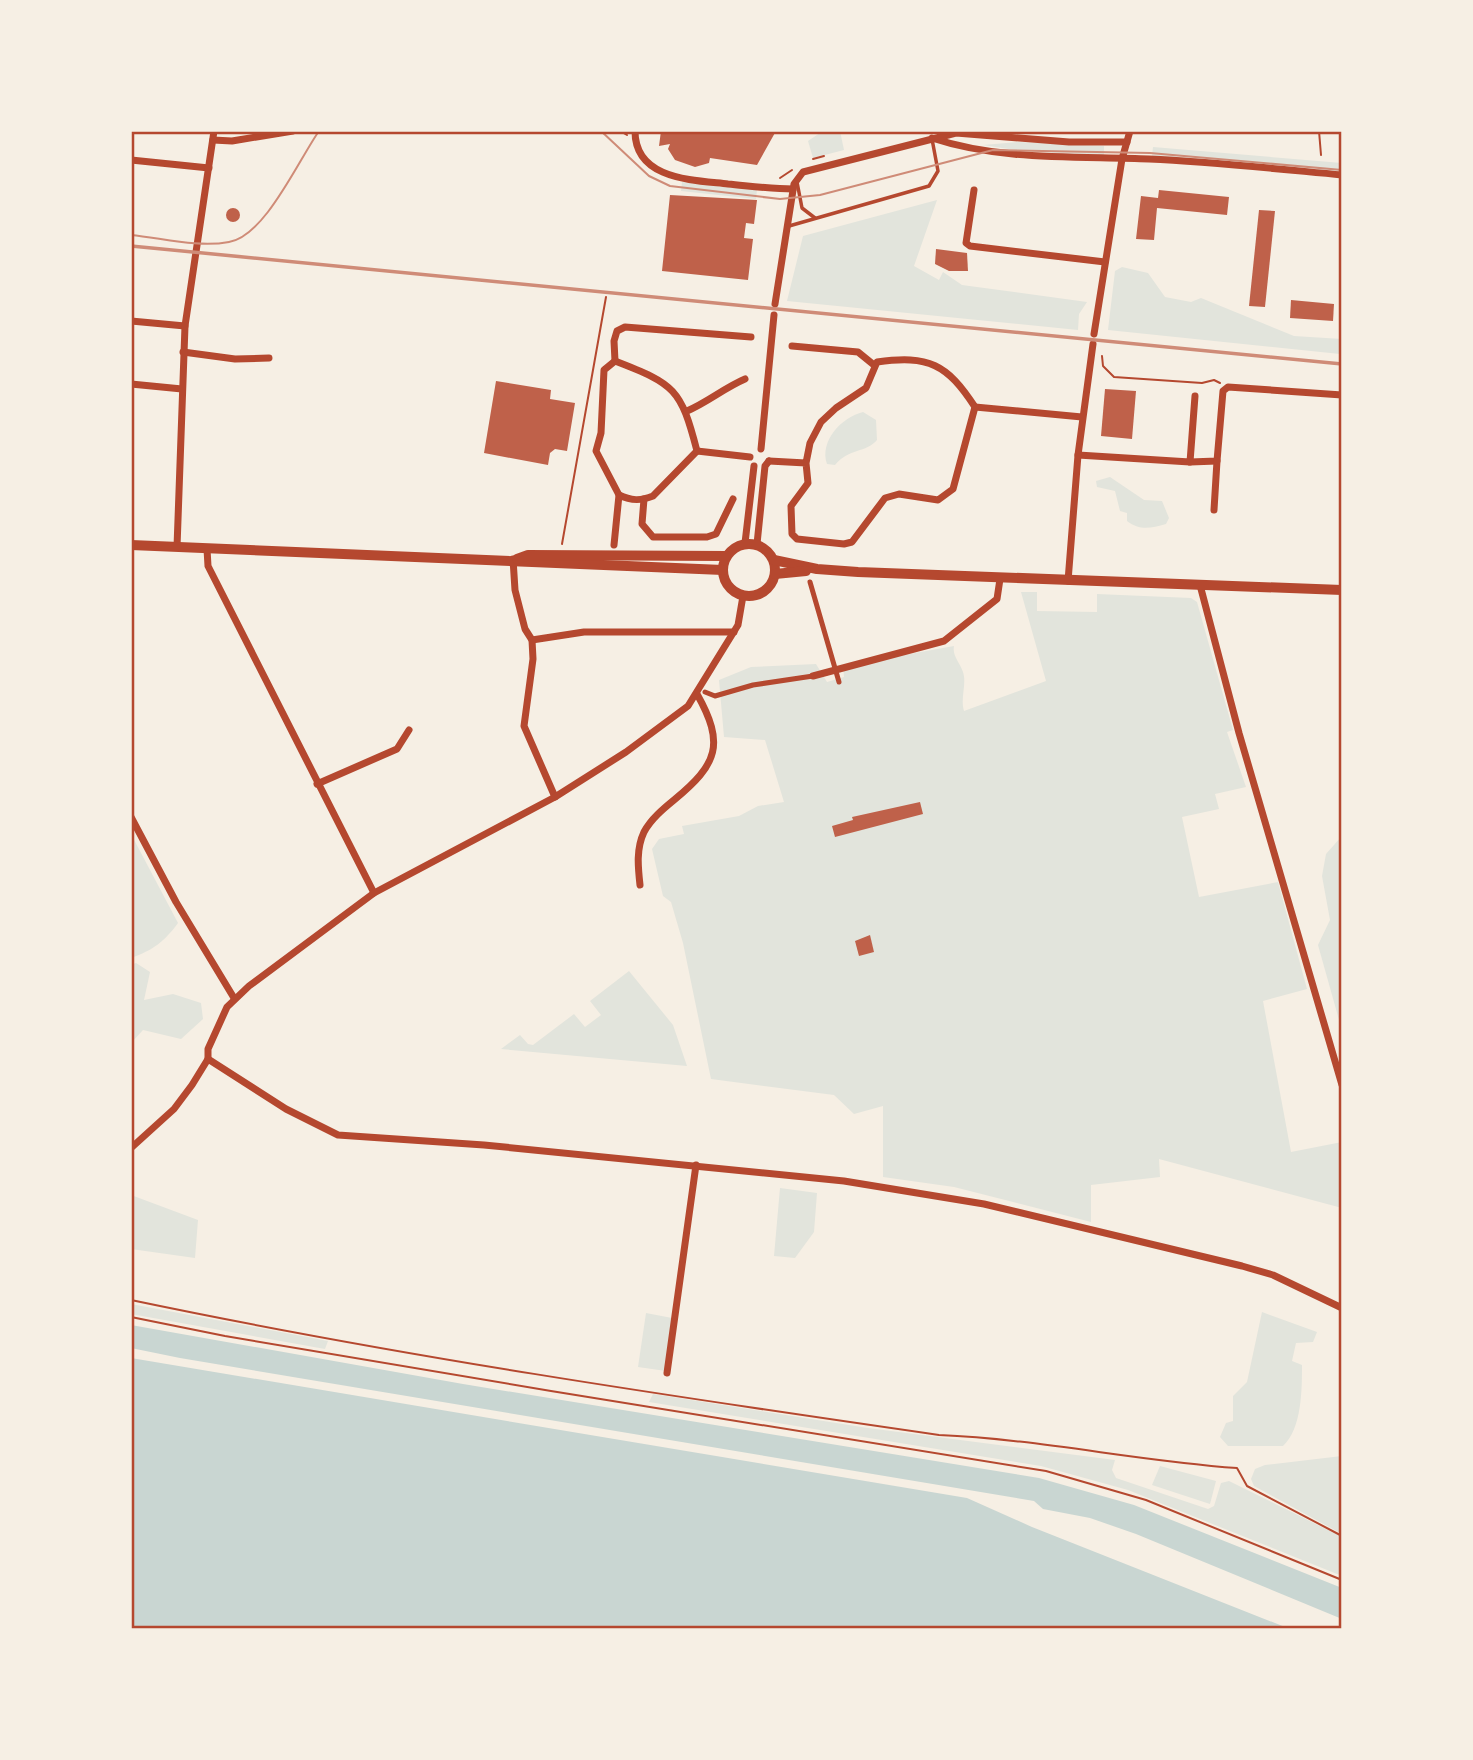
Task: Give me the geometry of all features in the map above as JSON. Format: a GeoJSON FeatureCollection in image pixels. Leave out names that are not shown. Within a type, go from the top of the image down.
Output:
{"type":"FeatureCollection","features":[{"type":"Feature","properties":{"kind":"main road"},"geometry":{"type":"LineString","coordinates":[[514,559],[528,555],[726,556],[745,543],[757,544],[769,552],[774,561],[775,574],[764,592],[743,596],[728,585],[723,570],[726,556]]}},
{"type":"Feature","properties":{"kind":"main road"},"geometry":{"type":"LineString","coordinates":[[131,545],[514,559],[529,563],[723,570]]}},
{"type":"Feature","properties":{"kind":"main road"},"geometry":{"type":"LineString","coordinates":[[774,561],[817,569],[1000,579],[1342,590]]}},
{"type":"Feature","properties":{"kind":"main road"},"geometry":{"type":"LineString","coordinates":[[775,574],[817,569]]}},
{"type":"Feature","properties":{"kind":"street"},"geometry":{"type":"LineString","coordinates":[[177,547],[185,326],[214,136],[232,141],[293,131]]}},
{"type":"Feature","properties":{"kind":"street"},"geometry":{"type":"LineString","coordinates":[[1094,334],[1122,159],[1129,131]]}},
{"type":"Feature","properties":{"kind":"street"},"geometry":{"type":"LineString","coordinates":[[775,304],[793,189],[797,178],[813,169],[930,134],[956,133],[1069,142],[1127,142]]}},
{"type":"Feature","properties":{"kind":"street"},"geometry":{"type":"LineString","coordinates":[[632,134],[647,161],[672,177],[793,189]]}},
{"type":"Feature","properties":{"kind":"street"},"geometry":{"type":"LineString","coordinates":[[930,134],[952,145],[1024,154],[1342,175]]}},
{"type":"Feature","properties":{"kind":"street"},"geometry":{"type":"LineString","coordinates":[[131,160],[209,168]]}},
{"type":"Feature","properties":{"kind":"street"},"geometry":{"type":"LineString","coordinates":[[975,190],[967,243],[970,246],[1105,262]]}},
{"type":"Feature","properties":{"kind":"street"},"geometry":{"type":"LineString","coordinates":[[761,449],[774,315]]}},
{"type":"Feature","properties":{"kind":"street"},"geometry":{"type":"LineString","coordinates":[[131,321],[185,326]]}},
{"type":"Feature","properties":{"kind":"street"},"geometry":{"type":"LineString","coordinates":[[615,361],[614,341],[617,331],[625,327],[751,337]]}},
{"type":"Feature","properties":{"kind":"street"},"geometry":{"type":"LineString","coordinates":[[1068,581],[1082,417],[1093,344]]}},
{"type":"Feature","properties":{"kind":"street"},"geometry":{"type":"LineString","coordinates":[[792,346],[858,352],[874,365]]}},
{"type":"Feature","properties":{"kind":"street"},"geometry":{"type":"LineString","coordinates":[[183,352],[235,359],[269,358]]}},
{"type":"Feature","properties":{"kind":"street"},"geometry":{"type":"LineString","coordinates":[[615,361],[652,375],[668,385],[687,411],[697,451]]}},
{"type":"Feature","properties":{"kind":"street"},"geometry":{"type":"LineString","coordinates":[[614,545],[619,495],[598,459],[596,446],[601,433],[604,370],[615,361]]}},
{"type":"Feature","properties":{"kind":"street"},"geometry":{"type":"LineString","coordinates":[[975,407],[953,489],[938,500],[899,494],[885,498],[859,536],[844,544],[796,539],[792,534],[791,506],[808,482],[806,463],[810,443],[821,422],[866,388],[874,365],[882,361],[937,365],[951,375],[975,407],[1082,417]]}},
{"type":"Feature","properties":{"kind":"street"},"geometry":{"type":"LineString","coordinates":[[687,411],[711,401],[728,386],[744,379]]}},
{"type":"Feature","properties":{"kind":"street"},"geometry":{"type":"LineString","coordinates":[[131,384],[182,389]]}},
{"type":"Feature","properties":{"kind":"street"},"geometry":{"type":"LineString","coordinates":[[1214,510],[1226,389],[1342,395]]}},
{"type":"Feature","properties":{"kind":"street"},"geometry":{"type":"LineString","coordinates":[[1190,462],[1195,396]]}},
{"type":"Feature","properties":{"kind":"street"},"geometry":{"type":"LineString","coordinates":[[750,457],[755,450],[761,449],[768,454],[757,544]]}},
{"type":"Feature","properties":{"kind":"street"},"geometry":{"type":"LineString","coordinates":[[697,451],[750,457]]}},
{"type":"Feature","properties":{"kind":"street"},"geometry":{"type":"LineString","coordinates":[[619,495],[634,500],[653,496],[697,451]]}},
{"type":"Feature","properties":{"kind":"street"},"geometry":{"type":"LineString","coordinates":[[1078,456],[1217,461]]}},
{"type":"Feature","properties":{"kind":"street"},"geometry":{"type":"LineString","coordinates":[[745,543],[754,466],[750,457]]}},
{"type":"Feature","properties":{"kind":"street"},"geometry":{"type":"LineString","coordinates":[[754,466],[767,463],[806,463]]}},
{"type":"Feature","properties":{"kind":"street"},"geometry":{"type":"LineString","coordinates":[[644,499],[642,524],[653,537],[716,534],[733,499]]}},
{"type":"Feature","properties":{"kind":"street"},"geometry":{"type":"LineString","coordinates":[[207,549],[208,566],[374,893]]}},
{"type":"Feature","properties":{"kind":"street"},"geometry":{"type":"LineString","coordinates":[[514,559],[515,590],[525,629],[532,640],[533,659],[524,726],[555,797]]}},
{"type":"Feature","properties":{"kind":"street"},"geometry":{"type":"LineString","coordinates":[[701,693],[715,696],[753,685],[813,676],[944,641],[997,599],[1000,579]]}},
{"type":"Feature","properties":{"kind":"street"},"geometry":{"type":"LineString","coordinates":[[810,582],[839,682]]}},
{"type":"Feature","properties":{"kind":"street"},"geometry":{"type":"LineString","coordinates":[[1200,585],[1239,733],[1342,1085]]}},
{"type":"Feature","properties":{"kind":"street"},"geometry":{"type":"LineString","coordinates":[[131,1148],[174,1109],[208,1059],[208,1049],[234,998],[374,893],[555,797],[626,752],[701,693],[741,617],[743,596]]}},
{"type":"Feature","properties":{"kind":"street"},"geometry":{"type":"LineString","coordinates":[[532,640],[584,632],[734,632]]}},
{"type":"Feature","properties":{"kind":"street"},"geometry":{"type":"LineString","coordinates":[[640,885],[639,850],[645,831],[657,814],[692,785],[708,765],[712,753],[714,728],[701,693]]}},
{"type":"Feature","properties":{"kind":"street"},"geometry":{"type":"LineString","coordinates":[[317,784],[397,749],[409,730]]}},
{"type":"Feature","properties":{"kind":"street"},"geometry":{"type":"LineString","coordinates":[[131,817],[176,902],[234,998]]}},
{"type":"Feature","properties":{"kind":"street"},"geometry":{"type":"LineString","coordinates":[[208,1059],[275,1103],[338,1135],[696,1165],[844,1181],[984,1204],[1273,1275],[1342,1308]]}},
{"type":"Feature","properties":{"kind":"street"},"geometry":{"type":"LineString","coordinates":[[667,1373],[696,1165]]}},
{"type":"Feature","properties":{"kind":"lane"},"geometry":{"type":"LineString","coordinates":[[789,226],[929,186],[938,171],[930,134]]}},
{"type":"Feature","properties":{"kind":"lane"},"geometry":{"type":"LineString","coordinates":[[797,178],[802,208],[815,218]]}},
{"type":"Feature","properties":{"kind":"path"},"geometry":{"type":"LineString","coordinates":[[620,131],[632,134]]}},
{"type":"Feature","properties":{"kind":"path"},"geometry":{"type":"LineString","coordinates":[[1319,131],[1321,155]]}},
{"type":"Feature","properties":{"kind":"path"},"geometry":{"type":"LineString","coordinates":[[810,160],[824,156]]}},
{"type":"Feature","properties":{"kind":"path"},"geometry":{"type":"LineString","coordinates":[[777,180],[794,168]]}},
{"type":"Feature","properties":{"kind":"path"},"geometry":{"type":"LineString","coordinates":[[562,552],[573,474],[606,298]]}},
{"type":"Feature","properties":{"kind":"path"},"geometry":{"type":"LineString","coordinates":[[1098,352],[1102,356],[1107,374],[1114,377],[1202,383],[1214,380],[1226,389]]}},
{"type":"Feature","properties":{"kind":"path"},"geometry":{"type":"LineString","coordinates":[[131,1300],[312,1335],[716,1402],[939,1435],[976,1436],[1168,1463],[1237,1468],[1247,1486],[1342,1536]]}},
{"type":"Feature","properties":{"kind":"path"},"geometry":{"type":"LineString","coordinates":[[131,1317],[239,1338],[1045,1471],[1146,1500],[1342,1580]]}},
{"type":"Feature","properties":{"kind":"shaded area"},"geometry":{"type":"Polygon","coordinates":[[[823,131],[840,131],[844,150],[813,158],[808,141],[823,131]]]}},
{"type":"Feature","properties":{"kind":"shaded area"},"geometry":{"type":"Polygon","coordinates":[[[1018,142],[1104,146],[1104,157],[983,145],[1018,142]]]}},
{"type":"Feature","properties":{"kind":"shaded area"},"geometry":{"type":"Polygon","coordinates":[[[1153,147],[1342,163],[1342,172],[1152,156],[1153,147]]]}},
{"type":"Feature","properties":{"kind":"shaded area"},"geometry":{"type":"Polygon","coordinates":[[[682,182],[757,190],[756,199],[681,191],[682,182]]]}},
{"type":"Feature","properties":{"kind":"shaded area"},"geometry":{"type":"Polygon","coordinates":[[[937,200],[914,266],[939,280],[943,272],[962,285],[1087,302],[1079,314],[1078,330],[787,301],[803,236],[937,200]]]}},
{"type":"Feature","properties":{"kind":"shaded area"},"geometry":{"type":"Polygon","coordinates":[[[1122,267],[1148,273],[1165,297],[1191,302],[1201,298],[1294,336],[1342,339],[1340,354],[1108,330],[1115,271],[1122,267]]]}},
{"type":"Feature","properties":{"kind":"shaded area"},"geometry":{"type":"Polygon","coordinates":[[[863,412],[876,420],[877,440],[846,456],[835,465],[827,464],[826,447],[834,431],[847,419],[863,412]]]}},
{"type":"Feature","properties":{"kind":"shaded area"},"geometry":{"type":"Polygon","coordinates":[[[1110,477],[1144,500],[1162,501],[1169,518],[1166,524],[1141,527],[1127,521],[1127,513],[1120,511],[1115,491],[1097,487],[1096,481],[1110,477]]]}},
{"type":"Feature","properties":{"kind":"shaded area"},"geometry":{"type":"Polygon","coordinates":[[[1021,592],[1037,592],[1037,611],[1097,612],[1097,594],[1191,598],[1197,602],[1233,730],[1227,732],[1246,787],[1215,794],[1219,809],[1182,817],[1199,897],[1278,882],[1307,989],[1263,1001],[1291,1152],[1342,1142],[1342,1208],[1159,1159],[1160,1177],[1091,1185],[1091,1222],[954,1187],[883,1177],[883,1106],[854,1114],[834,1095],[711,1079],[683,943],[671,902],[663,896],[652,849],[659,839],[684,834],[682,826],[739,816],[758,806],[784,802],[765,740],[724,737],[719,680],[751,667],[816,664],[827,682],[844,677],[843,666],[954,646],[954,653],[964,677],[964,711],[1046,681],[1021,592]]]}},
{"type":"Feature","properties":{"kind":"shaded area"},"geometry":{"type":"Polygon","coordinates":[[[131,834],[178,923],[158,945],[131,958],[131,834]]]}},
{"type":"Feature","properties":{"kind":"shaded area"},"geometry":{"type":"Polygon","coordinates":[[[1342,836],[1341,1027],[1318,945],[1330,920],[1322,876],[1326,854],[1342,836]]]}},
{"type":"Feature","properties":{"kind":"shaded area"},"geometry":{"type":"Polygon","coordinates":[[[136,963],[150,972],[144,1000],[173,994],[201,1003],[203,1019],[181,1039],[143,1030],[131,1043],[131,965],[136,963]]]}},
{"type":"Feature","properties":{"kind":"shaded area"},"geometry":{"type":"Polygon","coordinates":[[[629,971],[673,1025],[687,1066],[501,1049],[520,1035],[528,1044],[533,1045],[574,1014],[585,1027],[601,1015],[590,1001],[629,971]]]}},
{"type":"Feature","properties":{"kind":"shaded area"},"geometry":{"type":"Polygon","coordinates":[[[780,1188],[817,1193],[814,1232],[795,1258],[774,1256],[780,1188]]]}},
{"type":"Feature","properties":{"kind":"shaded area"},"geometry":{"type":"Polygon","coordinates":[[[131,1195],[198,1220],[195,1258],[131,1249],[131,1195]]]}},
{"type":"Feature","properties":{"kind":"shaded area"},"geometry":{"type":"Polygon","coordinates":[[[131,1304],[328,1341],[325,1349],[131,1314],[131,1304]]]}},
{"type":"Feature","properties":{"kind":"shaded area"},"geometry":{"type":"Polygon","coordinates":[[[1262,1312],[1317,1332],[1313,1342],[1296,1343],[1292,1361],[1302,1365],[1297,1419],[1294,1430],[1283,1446],[1228,1446],[1220,1437],[1226,1423],[1233,1421],[1233,1396],[1247,1382],[1262,1312]]]}},
{"type":"Feature","properties":{"kind":"shaded area"},"geometry":{"type":"Polygon","coordinates":[[[646,1313],[672,1318],[666,1371],[638,1367],[646,1313]]]}},
{"type":"Feature","properties":{"kind":"shaded area"},"geometry":{"type":"Polygon","coordinates":[[[131,1325],[463,1384],[1039,1478],[1134,1505],[1342,1588],[1342,1619],[1136,1534],[1090,1518],[1043,1509],[1034,1501],[180,1358],[131,1348],[131,1325]]]}},
{"type":"Feature","properties":{"kind":"shaded area"},"geometry":{"type":"Polygon","coordinates":[[[131,1358],[967,1498],[1032,1527],[1290,1629],[131,1629],[131,1358]]]}},
{"type":"Feature","properties":{"kind":"shaded area"},"geometry":{"type":"Polygon","coordinates":[[[653,1394],[868,1428],[1115,1460],[1112,1470],[1116,1478],[1208,1509],[1214,1506],[1221,1483],[1229,1481],[1342,1537],[1342,1576],[1128,1490],[1041,1466],[649,1402],[653,1394]]]}},
{"type":"Feature","properties":{"kind":"shaded area"},"geometry":{"type":"Polygon","coordinates":[[[1342,1456],[1342,1534],[1254,1486],[1251,1479],[1255,1469],[1265,1465],[1342,1456]]]}},
{"type":"Feature","properties":{"kind":"shaded area"},"geometry":{"type":"Polygon","coordinates":[[[1160,1466],[1216,1481],[1210,1504],[1152,1485],[1160,1466]]]}},
{"type":"Feature","properties":{"kind":"building"},"geometry":{"type":"Polygon","coordinates":[[[661,131],[728,134],[776,131],[757,165],[710,158],[709,163],[695,167],[675,160],[668,149],[670,144],[659,146],[661,131]]]}},
{"type":"Feature","properties":{"kind":"building"},"geometry":{"type":"Polygon","coordinates":[[[1159,190],[1229,197],[1227,215],[1157,208],[1154,240],[1136,239],[1141,196],[1158,198],[1159,190]]]}},
{"type":"Feature","properties":{"kind":"building"},"geometry":{"type":"Polygon","coordinates":[[[670,195],[757,200],[754,224],[746,223],[744,238],[753,239],[748,280],[662,271],[670,195]]]}},
{"type":"Feature","properties":{"kind":"building"},"geometry":{"type":"Polygon","coordinates":[[[230,208],[236,208],[240,215],[236,222],[230,222],[226,218],[226,212],[230,208]]]}},
{"type":"Feature","properties":{"kind":"building"},"geometry":{"type":"Polygon","coordinates":[[[1259,210],[1275,211],[1265,307],[1249,306],[1259,210]]]}},
{"type":"Feature","properties":{"kind":"building"},"geometry":{"type":"Polygon","coordinates":[[[936,249],[967,253],[968,271],[949,271],[935,264],[936,249]]]}},
{"type":"Feature","properties":{"kind":"building"},"geometry":{"type":"Polygon","coordinates":[[[1291,300],[1334,304],[1333,321],[1290,318],[1291,300]]]}},
{"type":"Feature","properties":{"kind":"building"},"geometry":{"type":"Polygon","coordinates":[[[496,381],[551,390],[550,399],[575,403],[567,451],[555,449],[550,453],[548,465],[484,453],[496,381]]]}},
{"type":"Feature","properties":{"kind":"building"},"geometry":{"type":"Polygon","coordinates":[[[1105,389],[1136,391],[1132,439],[1101,436],[1105,389]]]}},
{"type":"Feature","properties":{"kind":"building"},"geometry":{"type":"Polygon","coordinates":[[[920,802],[923,814],[835,837],[832,826],[853,820],[852,817],[920,802]]]}},
{"type":"Feature","properties":{"kind":"building"},"geometry":{"type":"Polygon","coordinates":[[[870,935],[874,952],[859,956],[855,941],[870,935]]]}},
{"type":"Feature","properties":{"kind":"tram line"},"geometry":{"type":"LineString","coordinates":[[131,235],[205,244],[229,242],[242,237],[280,196],[319,131]]}},
{"type":"Feature","properties":{"kind":"tram line"},"geometry":{"type":"LineString","coordinates":[[601,131],[649,176],[670,186],[780,199],[820,195],[993,150],[1150,153],[1342,170]]}},
{"type":"Feature","properties":{"kind":"railway"},"geometry":{"type":"LineString","coordinates":[[131,246],[1342,364]]}}]}
